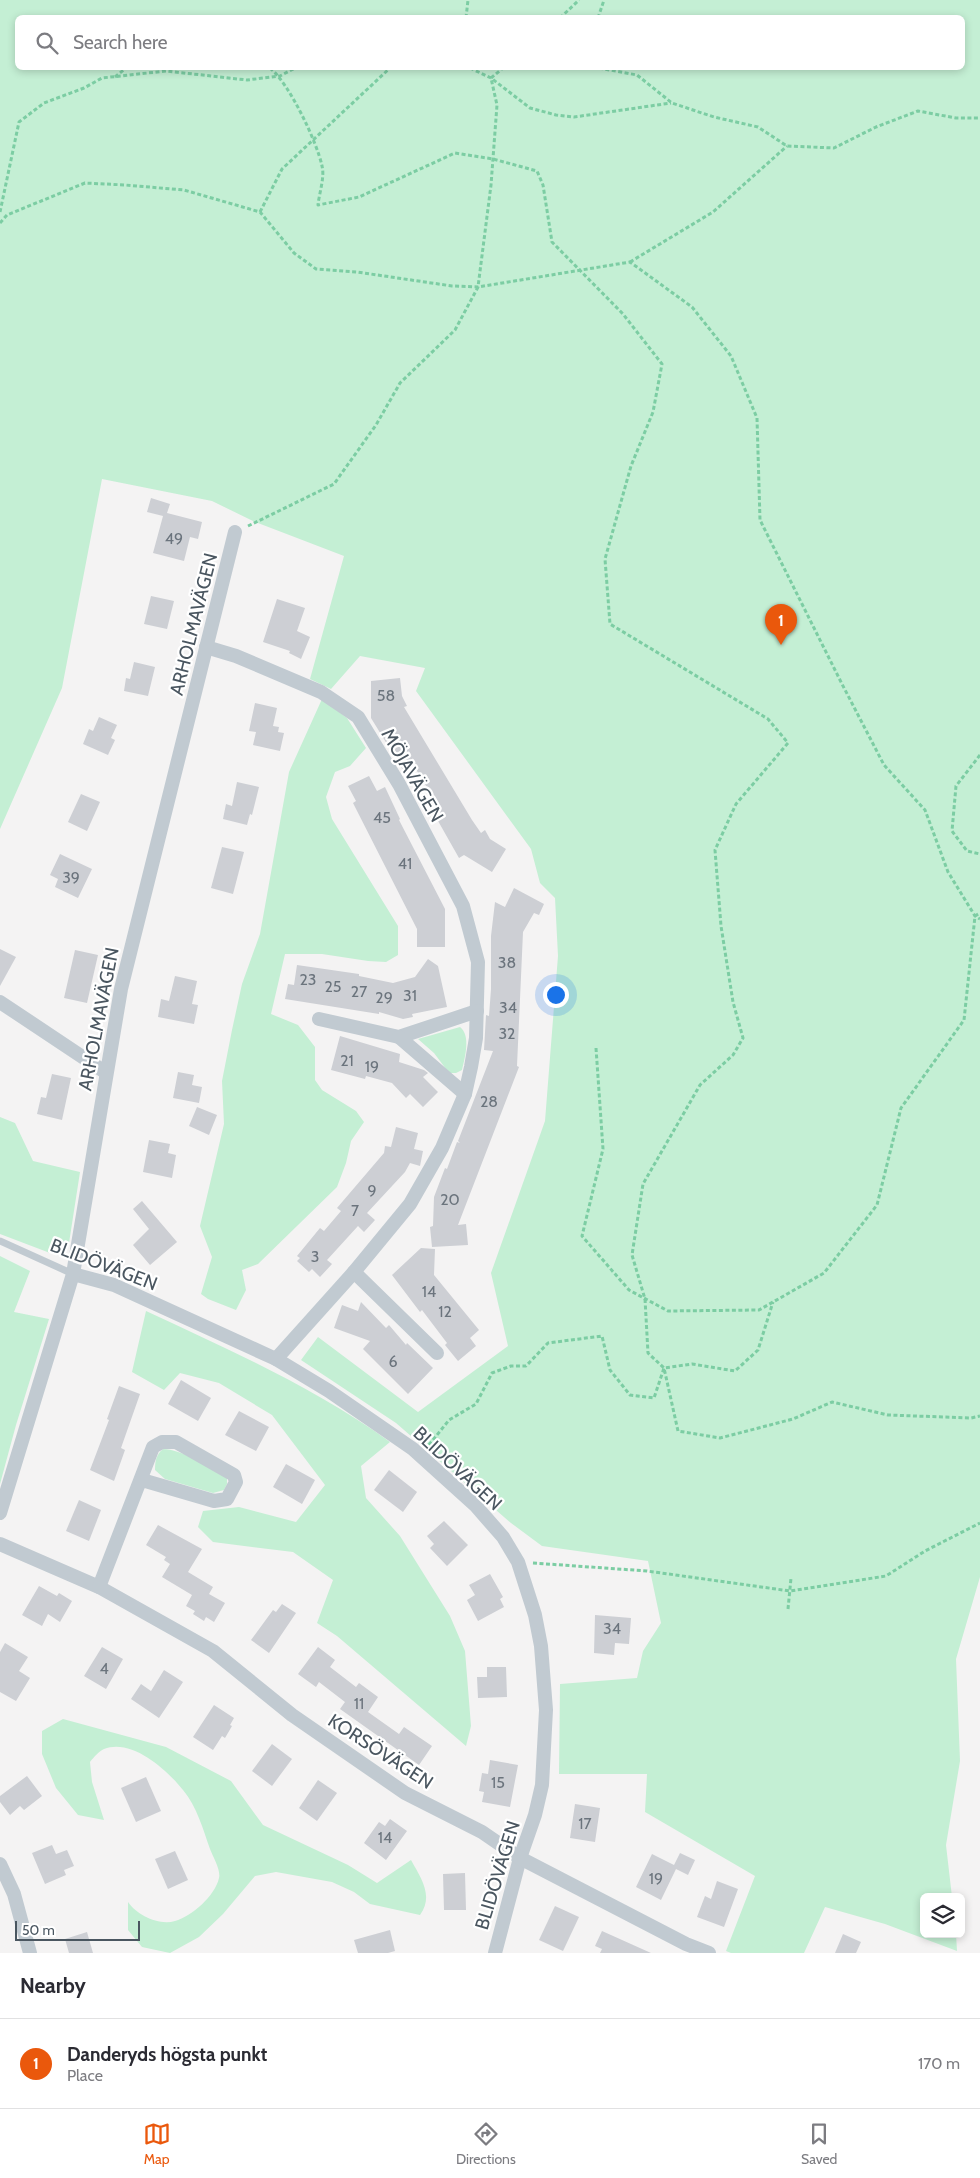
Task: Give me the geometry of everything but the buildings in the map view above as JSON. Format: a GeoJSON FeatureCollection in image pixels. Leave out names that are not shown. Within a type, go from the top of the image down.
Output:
{"type":"FeatureCollection","features":[{"type":"Feature","properties":{"kind":"street","name":"ARHOLMAVÄGEN"},"geometry":{"type":"LineString","coordinates":[[0,1513],[73,1274],[121,989],[235,532]]}},
{"type":"Feature","properties":{"kind":"street","name":"MÖJAVÄGEN"},"geometry":{"type":"LineString","coordinates":[[206,647],[236,656],[321,692],[358,717],[399,784],[463,906],[478,962],[476,1038],[465,1094],[442,1148],[410,1204],[354,1272],[276,1359]]}},
{"type":"Feature","properties":{"kind":"street"},"geometry":{"type":"LineString","coordinates":[[0,1002],[106,1072]]}},
{"type":"Feature","properties":{"kind":"street"},"geometry":{"type":"LineString","coordinates":[[399,1037],[477,1011]]}},
{"type":"Feature","properties":{"kind":"street"},"geometry":{"type":"LineString","coordinates":[[319,1019],[399,1037],[465,1094]]}},
{"type":"Feature","properties":{"kind":"street"},"geometry":{"type":"LineString","coordinates":[[354,1272],[437,1353]]}},
{"type":"Feature","properties":{"kind":"street","name":"BLIDÖVÄGEN"},"geometry":{"type":"LineString","coordinates":[[73,1274],[114,1285],[276,1359],[329,1391],[421,1456],[475,1505],[503,1537],[518,1562],[536,1623],[542,1655],[546,1710],[542,1785],[536,1815],[490,1952]]}},
{"type":"Feature","properties":{"kind":"street"},"geometry":{"type":"LineString","coordinates":[[99,1587],[142,1480],[153,1447],[162,1442],[176,1442],[234,1475],[236,1482],[227,1499],[214,1501],[142,1480]]}},
{"type":"Feature","properties":{"kind":"street","name":"KORSÖVÄGEN"},"geometry":{"type":"LineString","coordinates":[[0,1544],[99,1587],[213,1651],[292,1715],[406,1794],[482,1832],[520,1858],[686,1944],[709,1953]]}},
{"type":"Feature","properties":{"kind":"street"},"geometry":{"type":"LineString","coordinates":[[0,1864],[14,1894],[30,1953]]}},
{"type":"Feature","properties":{"kind":"lane","name":"BLIDÖVÄGEN"},"geometry":{"type":"LineString","coordinates":[[0,1241],[73,1274]]}},
{"type":"Feature","properties":{"kind":"path"},"geometry":{"type":"LineString","coordinates":[[466,15],[468,0]]}},
{"type":"Feature","properties":{"kind":"path"},"geometry":{"type":"LineString","coordinates":[[563,15],[579,0]]}},
{"type":"Feature","properties":{"kind":"path"},"geometry":{"type":"LineString","coordinates":[[599,15],[604,0]]}},
{"type":"Feature","properties":{"kind":"path"},"geometry":{"type":"LineString","coordinates":[[115,77],[124,70]]}},
{"type":"Feature","properties":{"kind":"path"},"geometry":{"type":"LineString","coordinates":[[272,70],[280,76],[296,103],[323,168],[318,205],[359,197],[455,153],[493,159],[537,171],[543,185],[552,242],[623,314],[662,364],[653,412],[631,466],[606,559],[610,624],[768,719],[788,743],[736,804],[715,850],[721,926],[734,1002],[743,1038],[733,1055],[700,1085],[643,1184],[632,1255],[645,1299],[648,1353],[664,1368],[678,1431],[720,1438],[793,1419],[832,1402],[888,1415],[971,1418],[980,1416]]}},
{"type":"Feature","properties":{"kind":"path"},"geometry":{"type":"LineString","coordinates":[[0,212],[19,122],[44,103],[84,88],[102,78],[166,71],[247,80],[280,76],[291,70]]}},
{"type":"Feature","properties":{"kind":"path"},"geometry":{"type":"LineString","coordinates":[[260,212],[282,169],[388,70]]}},
{"type":"Feature","properties":{"kind":"path"},"geometry":{"type":"LineString","coordinates":[[474,70],[491,78],[530,108],[556,115],[574,117],[672,103]]}},
{"type":"Feature","properties":{"kind":"path"},"geometry":{"type":"LineString","coordinates":[[491,78],[501,70]]}},
{"type":"Feature","properties":{"kind":"path"},"geometry":{"type":"LineString","coordinates":[[610,70],[637,75],[672,103],[714,117],[758,127],[787,146],[834,148],[876,127],[918,111],[956,118],[980,118]]}},
{"type":"Feature","properties":{"kind":"path"},"geometry":{"type":"LineString","coordinates":[[235,532],[334,484],[376,425],[400,382],[455,330],[478,287],[493,159],[497,105],[491,78]]}},
{"type":"Feature","properties":{"kind":"path"},"geometry":{"type":"LineString","coordinates":[[0,223],[7,215],[86,183],[184,190],[260,212],[294,253],[316,269],[357,272],[452,286],[478,287],[630,262],[713,212],[787,146]]}},
{"type":"Feature","properties":{"kind":"path"},"geometry":{"type":"LineString","coordinates":[[0,184],[7,182]]}},
{"type":"Feature","properties":{"kind":"path"},"geometry":{"type":"LineString","coordinates":[[630,262],[692,307],[731,356],[757,418],[760,520],[884,765],[925,810],[948,872],[975,916],[980,920]]}},
{"type":"Feature","properties":{"kind":"path"},"geometry":{"type":"LineString","coordinates":[[980,755],[956,786],[952,831],[967,851],[980,854]]}},
{"type":"Feature","properties":{"kind":"path"},"geometry":{"type":"LineString","coordinates":[[975,916],[980,913]]}},
{"type":"Feature","properties":{"kind":"path"},"geometry":{"type":"LineString","coordinates":[[596,1048],[603,1149],[582,1236],[629,1290],[668,1311],[759,1310],[824,1273],[877,1204],[901,1108],[964,1020],[975,916]]}},
{"type":"Feature","properties":{"kind":"path"},"geometry":{"type":"LineString","coordinates":[[664,1368],[692,1364],[735,1371],[758,1350],[774,1302]]}},
{"type":"Feature","properties":{"kind":"path"},"geometry":{"type":"LineString","coordinates":[[421,1456],[449,1420],[476,1404],[492,1373],[512,1366],[526,1366],[548,1343],[602,1336],[610,1370],[630,1395],[654,1398],[664,1368]]}},
{"type":"Feature","properties":{"kind":"path"},"geometry":{"type":"LineString","coordinates":[[518,1562],[647,1571],[790,1591],[886,1576],[925,1551],[980,1522]]}},
{"type":"Feature","properties":{"kind":"path"},"geometry":{"type":"LineString","coordinates":[[788,1609],[791,1578]]}},
{"type":"Feature","properties":{"kind":"green space"},"geometry":{"type":"Polygon","coordinates":[[[0,0],[980,0],[980,1577],[956,1659],[960,1761],[946,1845],[952,1893],[920,1893],[920,1937],[885,1924],[825,1907],[804,1953],[731,1953],[726,1951],[755,1876],[645,1812],[647,1774],[559,1774],[560,1684],[637,1678],[643,1651],[661,1623],[648,1561],[542,1546],[511,1523],[396,1423],[301,1360],[318,1337],[418,1412],[508,1346],[491,1273],[545,1121],[558,956],[555,898],[540,883],[531,849],[416,691],[425,668],[360,656],[331,689],[310,679],[344,556],[253,521],[212,501],[102,479],[62,688],[0,829],[0,0]]]}},
{"type":"Feature","properties":{"kind":"green space"},"geometry":{"type":"Polygon","coordinates":[[[322,699],[347,718],[366,748],[350,766],[335,772],[326,797],[332,819],[398,926],[398,955],[386,962],[322,954],[285,954],[271,1014],[298,1025],[315,1047],[315,1080],[322,1090],[356,1111],[364,1122],[351,1141],[346,1163],[337,1187],[258,1264],[242,1270],[246,1290],[236,1310],[208,1299],[201,1294],[212,1257],[200,1226],[224,1124],[222,1081],[242,984],[260,934],[289,772],[322,699]]]}},
{"type":"Feature","properties":{"kind":"green space"},"geometry":{"type":"Polygon","coordinates":[[[460,1027],[466,1041],[466,1053],[462,1070],[456,1073],[449,1073],[434,1053],[418,1039],[460,1027]]]}},
{"type":"Feature","properties":{"kind":"green space"},"geometry":{"type":"Polygon","coordinates":[[[0,1117],[15,1123],[33,1161],[80,1172],[69,1243],[60,1252],[50,1253],[0,1234],[0,1117]]]}},
{"type":"Feature","properties":{"kind":"green space"},"geometry":{"type":"Polygon","coordinates":[[[0,1256],[30,1271],[14,1312],[49,1319],[0,1484],[0,1256]]]}},
{"type":"Feature","properties":{"kind":"green space"},"geometry":{"type":"Polygon","coordinates":[[[146,1311],[240,1355],[302,1387],[361,1422],[390,1442],[361,1466],[366,1498],[400,1536],[450,1616],[465,1651],[471,1726],[466,1746],[337,1636],[317,1623],[333,1580],[293,1552],[213,1542],[198,1527],[203,1511],[239,1507],[296,1522],[325,1485],[272,1415],[219,1383],[180,1373],[164,1390],[132,1372],[146,1311]]]}},
{"type":"Feature","properties":{"kind":"green space"},"geometry":{"type":"Polygon","coordinates":[[[163,1449],[187,1455],[227,1477],[227,1484],[224,1490],[213,1493],[165,1479],[155,1470],[156,1458],[163,1449]]]}},
{"type":"Feature","properties":{"kind":"green space"},"geometry":{"type":"Polygon","coordinates":[[[63,1719],[166,1747],[231,1781],[263,1825],[348,1865],[377,1883],[411,1860],[419,1874],[426,1894],[424,1908],[420,1915],[370,1904],[354,1892],[332,1882],[276,1872],[255,1876],[223,1914],[199,1937],[170,1953],[142,1947],[128,1930],[128,1902],[137,1911],[155,1921],[175,1921],[195,1910],[213,1892],[219,1878],[218,1867],[199,1818],[188,1797],[176,1782],[158,1765],[137,1752],[115,1747],[104,1749],[95,1756],[90,1762],[92,1782],[104,1820],[78,1815],[56,1788],[42,1754],[42,1731],[63,1719]]]}},
{"type":"Feature","properties":{"kind":"green space"},"geometry":{"type":"Polygon","coordinates":[[[922,1938],[956,1938],[957,1951],[922,1938]]]}},
{"type":"Feature","properties":{"kind":"place","name":"Danderyds högsta punkt"},"geometry":{"type":"Point","coordinates":[781,645]}}]}
